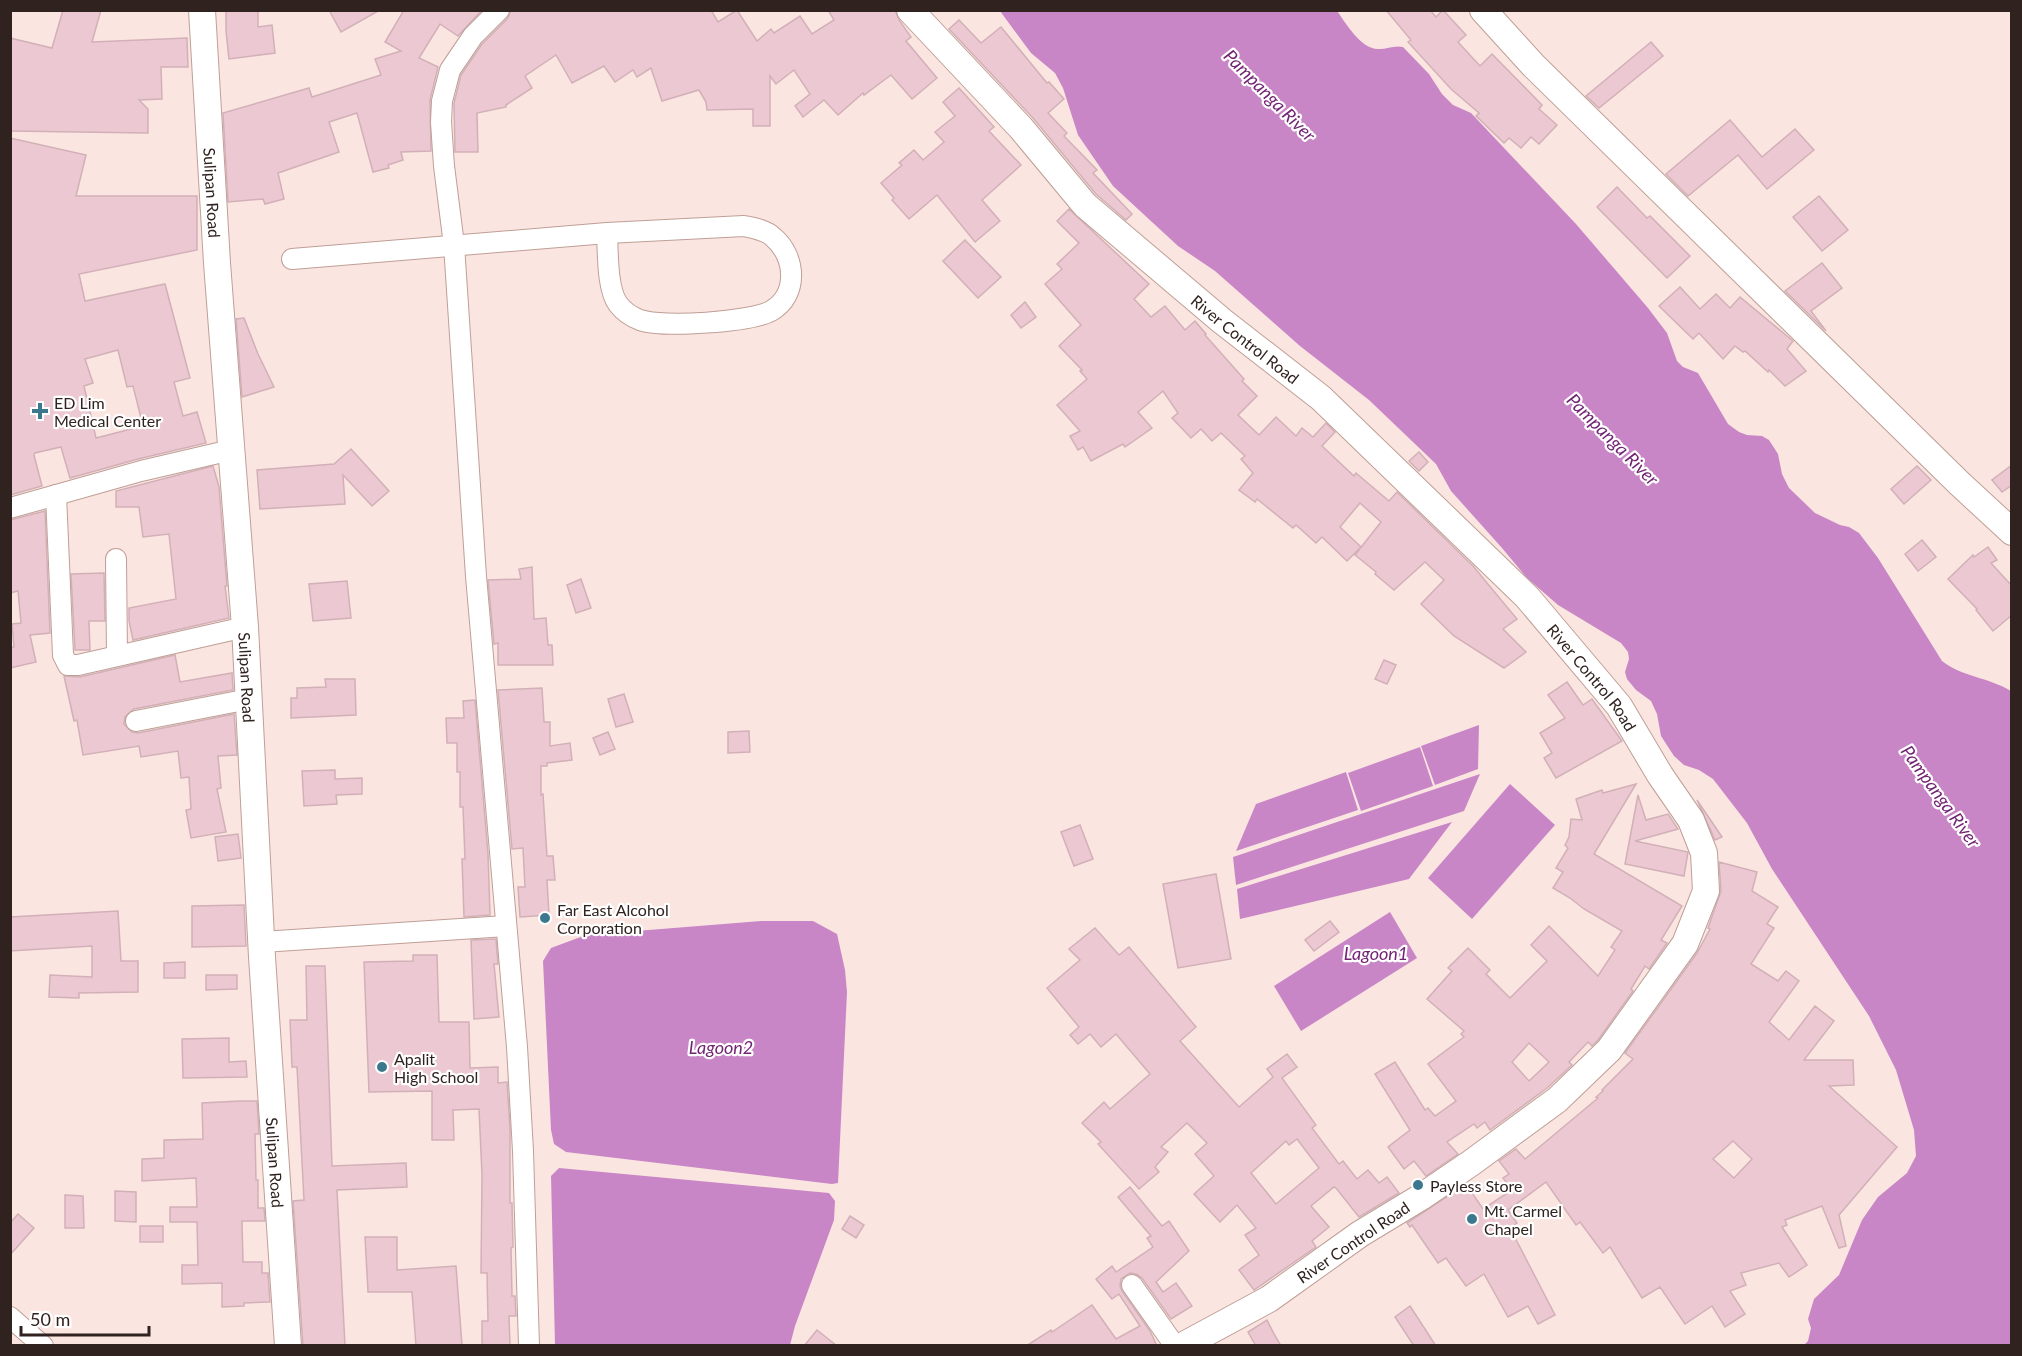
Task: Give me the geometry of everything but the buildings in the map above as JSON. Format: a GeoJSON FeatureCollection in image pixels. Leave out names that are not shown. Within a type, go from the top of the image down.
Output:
{"type":"FeatureCollection","features":[{"type":"Feature","properties":{"kind":"street","name":"Sulipan Road"},"geometry":{"type":"LineString","coordinates":[[202,10],[216,246],[245,627],[262,942],[288,1346]]}},
{"type":"Feature","properties":{"kind":"street"},"geometry":{"type":"LineString","coordinates":[[499,10],[473,36],[450,70],[442,101],[441,145],[454,245],[476,576],[521,1110],[529,1346]]}},
{"type":"Feature","properties":{"kind":"street","name":"River Control Road"},"geometry":{"type":"LineString","coordinates":[[910,10],[1021,128],[1085,205],[1222,321],[1321,398],[1527,597],[1619,706],[1660,775],[1691,820],[1704,853],[1706,891],[1685,944],[1608,1050],[1557,1101],[1478,1158],[1421,1197],[1360,1234],[1269,1299],[1182,1346]]}},
{"type":"Feature","properties":{"kind":"street"},"geometry":{"type":"LineString","coordinates":[[1483,10],[1533,65],[1959,483],[2012,532]]}},
{"type":"Feature","properties":{"kind":"street"},"geometry":{"type":"LineString","coordinates":[[292,259],[607,233],[725,226],[756,228],[772,235],[782,246],[790,261],[792,276],[789,290],[783,302],[771,311],[754,316],[724,321],[663,323],[642,321],[628,314],[617,303],[612,290],[607,233]]}},
{"type":"Feature","properties":{"kind":"street"},"geometry":{"type":"LineString","coordinates":[[10,508],[141,471],[231,450]]}},
{"type":"Feature","properties":{"kind":"street"},"geometry":{"type":"LineString","coordinates":[[56,495],[64,659],[68,665],[72,666],[245,627]]}},
{"type":"Feature","properties":{"kind":"street"},"geometry":{"type":"LineString","coordinates":[[116,559],[117,655]]}},
{"type":"Feature","properties":{"kind":"street"},"geometry":{"type":"LineString","coordinates":[[136,721],[249,699]]}},
{"type":"Feature","properties":{"kind":"street"},"geometry":{"type":"LineString","coordinates":[[262,942],[506,926]]}},
{"type":"Feature","properties":{"kind":"street"},"geometry":{"type":"LineString","coordinates":[[1132,1285],[1174,1346]]}},
{"type":"Feature","properties":{"kind":"street"},"geometry":{"type":"LineString","coordinates":[[10,1317],[43,1346]]}},
{"type":"Feature","properties":{"kind":"water","name":"Pampanga River"},"geometry":{"type":"Polygon","coordinates":[[[1000,11],[1337,11],[1360,41],[1366,45],[1379,49],[1403,47],[1429,74],[1442,94],[1453,105],[1471,113],[1576,224],[1667,333],[1677,361],[1683,367],[1698,373],[1728,424],[1739,432],[1762,436],[1769,440],[1778,454],[1782,474],[1789,488],[1815,513],[1859,533],[1878,558],[1942,661],[1958,670],[2011,691],[2011,1345],[1804,1345],[1808,1341],[1811,1328],[1808,1319],[1814,1299],[1839,1275],[1862,1220],[1878,1197],[1907,1173],[1916,1156],[1914,1130],[1896,1070],[1869,1016],[1772,869],[1747,823],[1713,779],[1699,770],[1684,765],[1674,756],[1661,736],[1657,714],[1651,701],[1636,690],[1627,679],[1625,672],[1629,659],[1628,652],[1621,643],[1558,605],[1527,578],[1451,491],[1436,464],[1369,400],[1300,346],[1215,271],[1178,246],[1113,186],[1078,135],[1063,88],[1055,73],[1031,53],[1000,11]]]}},
{"type":"Feature","properties":{"kind":"water"},"geometry":{"type":"Polygon","coordinates":[[[1479,725],[1478,769],[1435,785],[1421,746],[1479,725]]]}},
{"type":"Feature","properties":{"kind":"water"},"geometry":{"type":"Polygon","coordinates":[[[1420,747],[1433,786],[1361,811],[1348,773],[1420,747]]]}},
{"type":"Feature","properties":{"kind":"water"},"geometry":{"type":"Polygon","coordinates":[[[1346,772],[1358,810],[1236,851],[1256,804],[1346,772]]]}},
{"type":"Feature","properties":{"kind":"water"},"geometry":{"type":"Polygon","coordinates":[[[1480,774],[1464,811],[1236,885],[1233,857],[1480,774]]]}},
{"type":"Feature","properties":{"kind":"water"},"geometry":{"type":"Polygon","coordinates":[[[1510,784],[1555,825],[1472,919],[1428,878],[1510,784]]]}},
{"type":"Feature","properties":{"kind":"water"},"geometry":{"type":"Polygon","coordinates":[[[1452,822],[1409,879],[1240,919],[1237,889],[1452,822]]]}},
{"type":"Feature","properties":{"kind":"water","name":"Lagoon1"},"geometry":{"type":"Polygon","coordinates":[[[1390,912],[1417,958],[1301,1031],[1274,986],[1390,912]]]}},
{"type":"Feature","properties":{"kind":"water","name":"Lagoon2"},"geometry":{"type":"Polygon","coordinates":[[[761,921],[813,921],[837,934],[847,992],[838,1183],[566,1152],[554,1144],[551,1130],[543,961],[551,948],[586,935],[761,921]]]}},
{"type":"Feature","properties":{"kind":"water"},"geometry":{"type":"Polygon","coordinates":[[[559,1168],[829,1193],[835,1201],[834,1220],[790,1345],[555,1345],[551,1176],[559,1168]]]}},
{"type":"Feature","properties":{"kind":"place","name":"ED Lim Medical Center"},"geometry":{"type":"Point","coordinates":[40,411]}},
{"type":"Feature","properties":{"kind":"place","name":"Far East Alcohol Corporation"},"geometry":{"type":"Point","coordinates":[545,918]}},
{"type":"Feature","properties":{"kind":"place","name":"Apalit High School"},"geometry":{"type":"Point","coordinates":[382,1067]}},
{"type":"Feature","properties":{"kind":"place","name":"Payless Store"},"geometry":{"type":"Point","coordinates":[1418,1185]}},
{"type":"Feature","properties":{"kind":"place","name":"Mt. Carmel Chapel"},"geometry":{"type":"Point","coordinates":[1472,1219]}}]}
